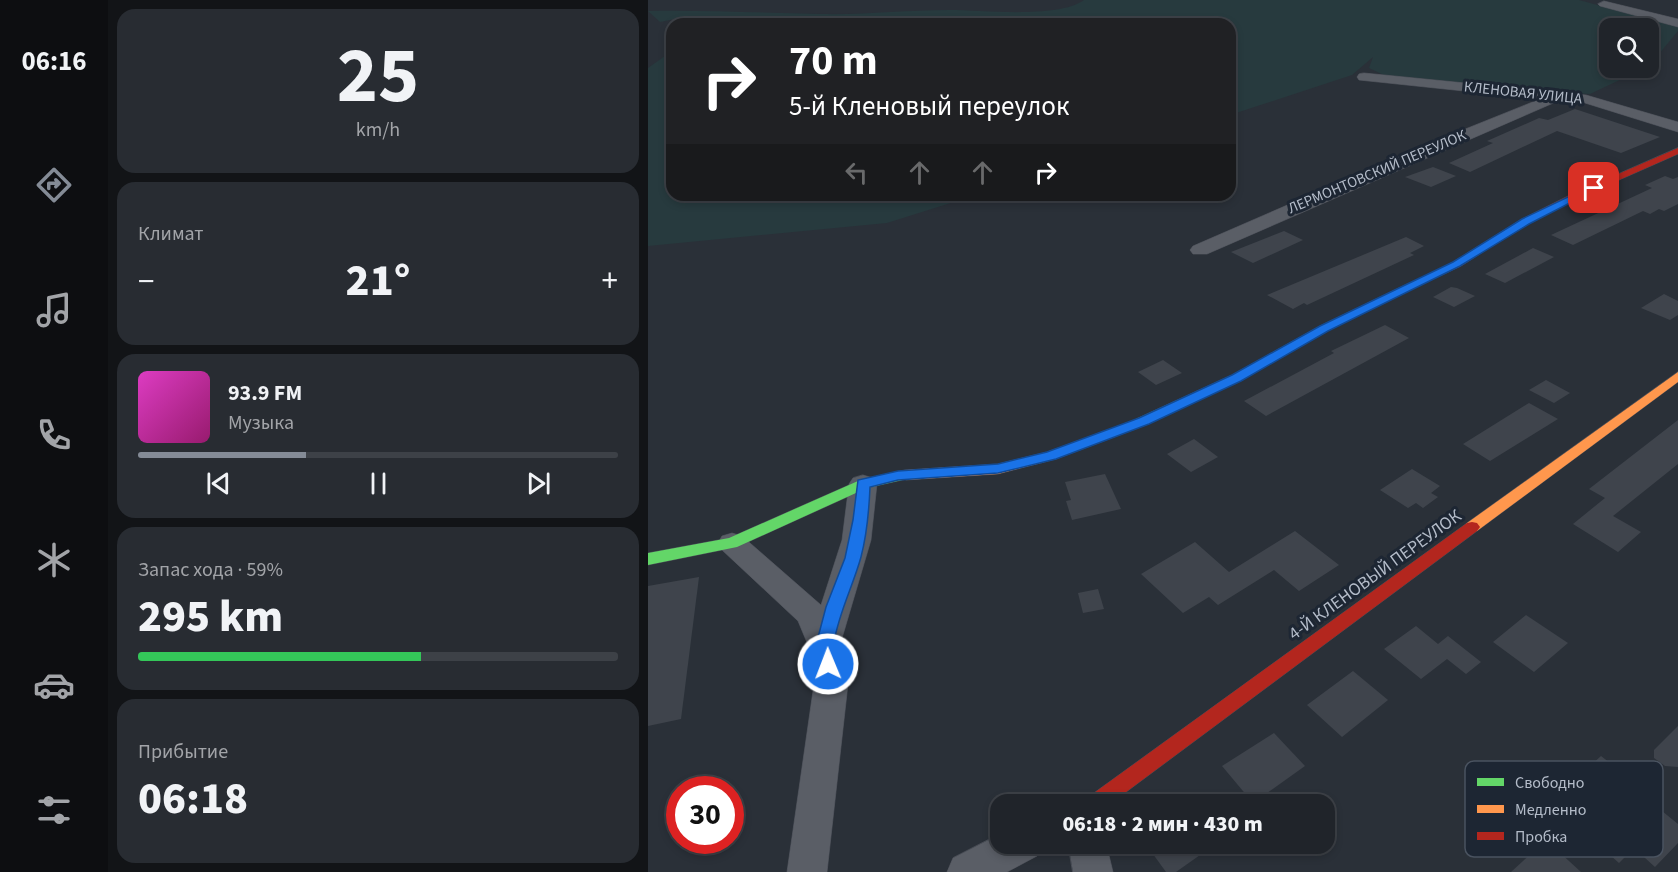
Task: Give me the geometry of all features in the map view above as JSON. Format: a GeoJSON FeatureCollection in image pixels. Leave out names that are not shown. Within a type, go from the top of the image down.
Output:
{"type":"FeatureCollection","features":[{"type":"Feature","properties":{"kind":"street"},"geometry":{"type":"LineString","coordinates":[[1608,2],[1678,23]]}},
{"type":"Feature","properties":{"kind":"street","name":"КЛЕНОВАЯ УЛИЦА"},"geometry":{"type":"LineString","coordinates":[[1364,76],[1586,99],[1678,127]]}},
{"type":"Feature","properties":{"kind":"street","name":"ЛЕРМОНТОВСКИЙ ПЕРЕУЛОК"},"geometry":{"type":"LineString","coordinates":[[1200,249],[1302,203],[1543,104],[1555,96]]}},
{"type":"Feature","properties":{"kind":"street"},"geometry":{"type":"LineString","coordinates":[[648,559],[732,543],[863,484],[898,476],[998,469],[1051,456],[1144,421],[1236,378],[1324,328],[1457,264],[1526,221],[1573,196],[1678,151]]}},
{"type":"Feature","properties":{"kind":"street","name":"4-Й КЛЕНОВЫЙ ПЕРЕУЛОК"},"geometry":{"type":"LineString","coordinates":[[1108,794],[1678,376]]}},
{"type":"Feature","properties":{"kind":"street"},"geometry":{"type":"LineString","coordinates":[[824,645],[834,607],[853,558],[861,520],[863,484]]}},
{"type":"Feature","properties":{"kind":"street"},"geometry":{"type":"LineString","coordinates":[[732,543],[787,590],[811,614],[824,645],[831,684],[807,872]]}},
{"type":"Feature","properties":{"kind":"street"},"geometry":{"type":"LineString","coordinates":[[967,872],[1002,854]]}},
{"type":"Feature","properties":{"kind":"street"},"geometry":{"type":"LineString","coordinates":[[1089,854],[1093,872]]}},
{"type":"Feature","properties":{"kind":"green space"},"geometry":{"type":"Polygon","coordinates":[[[1084,0],[1579,0],[1645,18],[1599,18],[1599,78],[1624,78],[1590,94],[1386,76],[1369,68],[1373,57],[1352,75],[1236,113],[1236,18],[702,17],[666,18],[666,21],[660,22],[648,11],[837,14],[949,10],[1039,12],[1057,10],[1084,0]]]}},
{"type":"Feature","properties":{"kind":"green space"},"geometry":{"type":"Polygon","coordinates":[[[1659,22],[1678,27],[1678,31],[1659,54],[1659,22]]]}},
{"type":"Feature","properties":{"kind":"green space"},"geometry":{"type":"Polygon","coordinates":[[[666,55],[666,201],[957,201],[887,223],[648,246],[648,68],[666,55]]]}},
{"type":"Feature","properties":{"kind":"building"},"geometry":{"type":"Polygon","coordinates":[[[1575,109],[1660,137],[1621,153],[1557,131],[1470,172],[1449,163],[1493,143],[1487,141],[1539,118],[1548,120],[1575,109]]]}},
{"type":"Feature","properties":{"kind":"building"},"geometry":{"type":"Polygon","coordinates":[[[1433,167],[1456,176],[1431,187],[1405,177],[1433,167]]]}},
{"type":"Feature","properties":{"kind":"building"},"geometry":{"type":"Polygon","coordinates":[[[1665,176],[1673,179],[1678,177],[1678,204],[1664,211],[1659,209],[1650,214],[1643,211],[1573,245],[1551,235],[1652,188],[1645,185],[1665,176]]]}},
{"type":"Feature","properties":{"kind":"building"},"geometry":{"type":"Polygon","coordinates":[[[1284,231],[1303,240],[1253,263],[1231,252],[1284,231]]]}},
{"type":"Feature","properties":{"kind":"building"},"geometry":{"type":"Polygon","coordinates":[[[1406,237],[1424,246],[1410,253],[1414,255],[1307,305],[1304,303],[1293,309],[1267,295],[1406,237]]]}},
{"type":"Feature","properties":{"kind":"building"},"geometry":{"type":"Polygon","coordinates":[[[1533,248],[1554,257],[1505,283],[1485,274],[1533,248]]]}},
{"type":"Feature","properties":{"kind":"building"},"geometry":{"type":"Polygon","coordinates":[[[1451,287],[1475,296],[1454,307],[1433,297],[1451,287]]]}},
{"type":"Feature","properties":{"kind":"building"},"geometry":{"type":"Polygon","coordinates":[[[1664,294],[1678,301],[1678,315],[1670,320],[1641,308],[1664,294]]]}},
{"type":"Feature","properties":{"kind":"building"},"geometry":{"type":"Polygon","coordinates":[[[1385,325],[1409,338],[1266,416],[1244,401],[1334,353],[1331,351],[1385,325]]]}},
{"type":"Feature","properties":{"kind":"building"},"geometry":{"type":"Polygon","coordinates":[[[1163,360],[1182,373],[1156,385],[1138,372],[1163,360]]]}},
{"type":"Feature","properties":{"kind":"building"},"geometry":{"type":"Polygon","coordinates":[[[1546,380],[1570,393],[1554,403],[1529,390],[1546,380]]]}},
{"type":"Feature","properties":{"kind":"building"},"geometry":{"type":"Polygon","coordinates":[[[1529,403],[1558,419],[1490,461],[1463,444],[1529,403]]]}},
{"type":"Feature","properties":{"kind":"building"},"geometry":{"type":"Polygon","coordinates":[[[1678,420],[1678,464],[1613,516],[1641,532],[1618,552],[1573,524],[1605,498],[1589,489],[1678,420]]]}},
{"type":"Feature","properties":{"kind":"building"},"geometry":{"type":"Polygon","coordinates":[[[1194,439],[1218,457],[1191,472],[1167,454],[1194,439]]]}},
{"type":"Feature","properties":{"kind":"building"},"geometry":{"type":"Polygon","coordinates":[[[1412,469],[1440,486],[1431,493],[1438,497],[1423,508],[1416,503],[1408,508],[1380,490],[1412,469]]]}},
{"type":"Feature","properties":{"kind":"building"},"geometry":{"type":"Polygon","coordinates":[[[1105,474],[1121,509],[1072,520],[1066,501],[1071,500],[1065,482],[1105,474]]]}},
{"type":"Feature","properties":{"kind":"building"},"geometry":{"type":"Polygon","coordinates":[[[1295,531],[1339,565],[1299,591],[1274,570],[1218,605],[1209,597],[1183,613],[1141,574],[1195,542],[1229,572],[1295,531]]]}},
{"type":"Feature","properties":{"kind":"building"},"geometry":{"type":"Polygon","coordinates":[[[699,577],[681,719],[648,726],[648,586],[699,577]]]}},
{"type":"Feature","properties":{"kind":"building"},"geometry":{"type":"Polygon","coordinates":[[[1098,589],[1104,609],[1083,613],[1078,593],[1098,589]]]}},
{"type":"Feature","properties":{"kind":"building"},"geometry":{"type":"Polygon","coordinates":[[[1526,615],[1568,643],[1534,672],[1493,642],[1526,615]]]}},
{"type":"Feature","properties":{"kind":"building"},"geometry":{"type":"Polygon","coordinates":[[[1416,626],[1438,644],[1448,636],[1481,662],[1466,674],[1447,659],[1421,679],[1384,649],[1416,626]]]}},
{"type":"Feature","properties":{"kind":"building"},"geometry":{"type":"Polygon","coordinates":[[[1353,671],[1388,700],[1342,737],[1307,705],[1353,671]]]}},
{"type":"Feature","properties":{"kind":"building"},"geometry":{"type":"Polygon","coordinates":[[[1678,726],[1678,767],[1665,766],[1663,761],[1654,758],[1654,750],[1678,726]]]}},
{"type":"Feature","properties":{"kind":"building"},"geometry":{"type":"Polygon","coordinates":[[[1274,733],[1305,766],[1266,794],[1245,794],[1222,766],[1274,733]]]}},
{"type":"Feature","properties":{"kind":"building"},"geometry":{"type":"Polygon","coordinates":[[[1601,756],[1607,761],[1596,761],[1601,756]]]}},
{"type":"Feature","properties":{"kind":"building"},"geometry":{"type":"Polygon","coordinates":[[[1663,812],[1678,824],[1678,843],[1655,867],[1644,857],[1663,857],[1663,812]]]}},
{"type":"Feature","properties":{"kind":"building"},"geometry":{"type":"Polygon","coordinates":[[[1153,854],[1201,854],[1176,872],[1166,872],[1153,854]]]}},
{"type":"Feature","properties":{"kind":"building"},"geometry":{"type":"Polygon","coordinates":[[[1527,857],[1565,857],[1581,872],[1511,872],[1527,857]]]}},
{"type":"Feature","properties":{"kind":"building"},"geometry":{"type":"Polygon","coordinates":[[[1612,857],[1625,857],[1619,863],[1612,857]]]}},
{"type":"Feature","properties":{"kind":"traffic: fast"},"geometry":{"type":"LineString","coordinates":[[1141,422],[1236,378],[1324,328],[1408,287]]}},
{"type":"Feature","properties":{"kind":"traffic: fast"},"geometry":{"type":"LineString","coordinates":[[648,559],[732,543],[863,484],[906,475]]}},
{"type":"Feature","properties":{"kind":"traffic: slow"},"geometry":{"type":"LineString","coordinates":[[1472,527],[1678,376]]}},
{"type":"Feature","properties":{"kind":"traffic: slow"},"geometry":{"type":"LineString","coordinates":[[906,475],[998,469],[1051,456],[1141,422]]}},
{"type":"Feature","properties":{"kind":"traffic: jam"},"geometry":{"type":"LineString","coordinates":[[1408,287],[1457,264],[1525,221],[1573,197],[1678,151]]}},
{"type":"Feature","properties":{"kind":"traffic: jam"},"geometry":{"type":"LineString","coordinates":[[1108,794],[1472,527]]}},
{"type":"Feature","properties":{"kind":"route"},"geometry":{"type":"LineString","coordinates":[[828,664],[824,645],[834,607],[853,558],[861,520],[863,484],[898,476],[998,469],[1051,456],[1144,421],[1236,378],[1324,328],[1457,264],[1526,221],[1573,196],[1594,188]]}}]}
